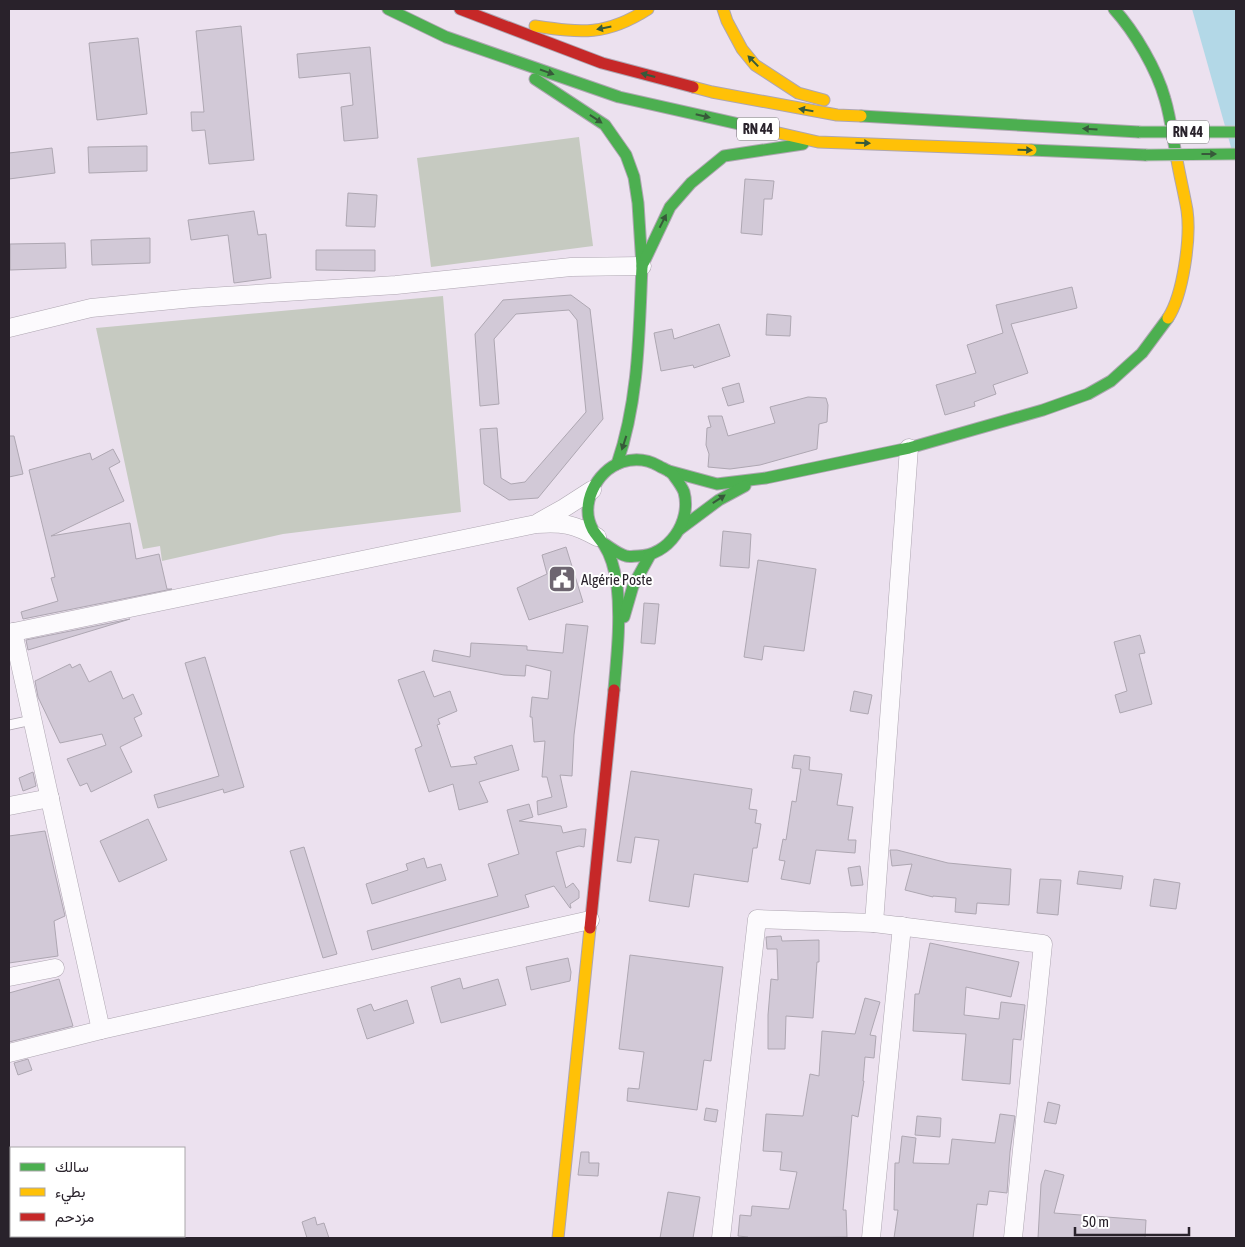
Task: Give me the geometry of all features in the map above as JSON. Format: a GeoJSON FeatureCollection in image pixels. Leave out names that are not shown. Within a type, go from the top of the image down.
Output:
{"type":"FeatureCollection","features":[{"type":"Feature","properties":{"kind":"main road","name":"RN 44"},"geometry":{"type":"LineString","coordinates":[[388,9],[446,37],[619,97],[818,142],[1146,155],[1236,154]]}},
{"type":"Feature","properties":{"kind":"main road","name":"RN 44"},"geometry":{"type":"LineString","coordinates":[[460,9],[602,63],[712,92],[837,115],[1139,132],[1236,132]]}},
{"type":"Feature","properties":{"kind":"main road"},"geometry":{"type":"LineString","coordinates":[[460,9],[537,26],[580,32],[612,26],[636,17],[648,9]]}},
{"type":"Feature","properties":{"kind":"main road"},"geometry":{"type":"LineString","coordinates":[[723,9],[727,21],[742,49],[755,65],[798,93],[837,103],[929,120]]}},
{"type":"Feature","properties":{"kind":"main road"},"geometry":{"type":"LineString","coordinates":[[558,1238],[618,638],[618,603],[614,567],[593,530],[588,514],[589,498],[592,490],[602,474],[617,464],[632,460],[640,459],[656,463],[669,471],[717,484],[766,478],[909,448],[1044,410],[1088,394],[1111,381],[1142,353],[1173,310],[1184,268],[1187,211],[1165,99],[1151,64],[1122,18],[1114,9]]}},
{"type":"Feature","properties":{"kind":"main road"},"geometry":{"type":"LineString","coordinates":[[446,37],[537,80],[605,125],[626,155],[634,177],[638,203],[642,266],[635,388],[629,429],[617,464]]}},
{"type":"Feature","properties":{"kind":"main road"},"geometry":{"type":"LineString","coordinates":[[642,266],[670,207],[691,183],[724,156],[818,142]]}},
{"type":"Feature","properties":{"kind":"main road"},"geometry":{"type":"LineString","coordinates":[[635,388],[640,423]]}},
{"type":"Feature","properties":{"kind":"main road"},"geometry":{"type":"LineString","coordinates":[[649,451],[656,463]]}},
{"type":"Feature","properties":{"kind":"main road"},"geometry":{"type":"LineString","coordinates":[[600,540],[609,548],[624,555],[641,556],[650,555],[665,548],[671,542],[680,529],[685,514],[684,498],[679,484],[669,471]]}},
{"type":"Feature","properties":{"kind":"main road"},"geometry":{"type":"LineString","coordinates":[[680,529],[722,497],[766,478]]}},
{"type":"Feature","properties":{"kind":"main road"},"geometry":{"type":"LineString","coordinates":[[618,638],[633,586],[650,555]]}},
{"type":"Feature","properties":{"kind":"street"},"geometry":{"type":"LineString","coordinates":[[9,328],[91,308],[193,298],[396,285],[571,267],[642,266]]}},
{"type":"Feature","properties":{"kind":"street"},"geometry":{"type":"LineString","coordinates":[[874,923],[909,448]]}},
{"type":"Feature","properties":{"kind":"street"},"geometry":{"type":"LineString","coordinates":[[536,524],[592,490]]}},
{"type":"Feature","properties":{"kind":"street"},"geometry":{"type":"LineString","coordinates":[[101,1030],[50,798],[11,633],[536,524],[556,522],[577,526],[600,540]]}},
{"type":"Feature","properties":{"kind":"street"},"geometry":{"type":"LineString","coordinates":[[9,806],[50,798]]}},
{"type":"Feature","properties":{"kind":"street"},"geometry":{"type":"LineString","coordinates":[[721,1238],[757,919],[874,923],[1043,944],[1012,1238]]}},
{"type":"Feature","properties":{"kind":"street"},"geometry":{"type":"LineString","coordinates":[[9,1053],[101,1030],[590,920]]}},
{"type":"Feature","properties":{"kind":"street"},"geometry":{"type":"LineString","coordinates":[[871,1238],[902,926]]}},
{"type":"Feature","properties":{"kind":"street"},"geometry":{"type":"LineString","coordinates":[[9,977],[55,968]]}},
{"type":"Feature","properties":{"kind":"lane"},"geometry":{"type":"LineString","coordinates":[[9,724],[32,720]]}},
{"type":"Feature","properties":{"kind":"shaded area"},"geometry":{"type":"Polygon","coordinates":[[[579,137],[593,246],[431,267],[417,158],[579,137]]]}},
{"type":"Feature","properties":{"kind":"shaded area"},"geometry":{"type":"Polygon","coordinates":[[[443,296],[461,512],[283,534],[162,561],[160,546],[143,549],[96,328],[443,296]]]}},
{"type":"Feature","properties":{"kind":"water"},"geometry":{"type":"Polygon","coordinates":[[[1192,9],[1236,9],[1236,165],[1192,9]]]}},
{"type":"Feature","properties":{"kind":"building"},"geometry":{"type":"Polygon","coordinates":[[[241,26],[254,160],[209,164],[205,130],[192,131],[191,112],[204,112],[196,31],[241,26]]]}},
{"type":"Feature","properties":{"kind":"building"},"geometry":{"type":"Polygon","coordinates":[[[138,38],[147,114],[97,120],[89,43],[138,38]]]}},
{"type":"Feature","properties":{"kind":"building"},"geometry":{"type":"Polygon","coordinates":[[[370,47],[378,138],[344,141],[341,107],[353,105],[350,73],[299,78],[297,54],[370,47]]]}},
{"type":"Feature","properties":{"kind":"building"},"geometry":{"type":"Polygon","coordinates":[[[147,146],[147,171],[89,173],[88,147],[147,146]]]}},
{"type":"Feature","properties":{"kind":"building"},"geometry":{"type":"Polygon","coordinates":[[[52,148],[55,173],[9,179],[9,153],[52,148]]]}},
{"type":"Feature","properties":{"kind":"building"},"geometry":{"type":"Polygon","coordinates":[[[745,179],[774,181],[772,199],[764,199],[762,235],[741,233],[745,179]]]}},
{"type":"Feature","properties":{"kind":"building"},"geometry":{"type":"Polygon","coordinates":[[[348,193],[377,195],[375,227],[346,226],[348,193]]]}},
{"type":"Feature","properties":{"kind":"building"},"geometry":{"type":"Polygon","coordinates":[[[254,211],[258,235],[266,234],[271,278],[234,283],[228,235],[191,240],[188,220],[254,211]]]}},
{"type":"Feature","properties":{"kind":"building"},"geometry":{"type":"Polygon","coordinates":[[[150,238],[150,263],[92,265],[91,240],[150,238]]]}},
{"type":"Feature","properties":{"kind":"building"},"geometry":{"type":"Polygon","coordinates":[[[65,243],[66,268],[10,270],[10,244],[65,243]]]}},
{"type":"Feature","properties":{"kind":"building"},"geometry":{"type":"Polygon","coordinates":[[[316,250],[375,250],[375,271],[316,270],[316,250]]]}},
{"type":"Feature","properties":{"kind":"building"},"geometry":{"type":"Polygon","coordinates":[[[1072,287],[1077,308],[1011,324],[1028,373],[993,385],[996,394],[974,402],[975,406],[945,415],[936,385],[976,373],[967,345],[1003,333],[996,305],[1072,287]]]}},
{"type":"Feature","properties":{"kind":"building"},"geometry":{"type":"Polygon","coordinates":[[[571,295],[590,309],[603,419],[538,498],[509,500],[484,484],[480,429],[497,428],[501,478],[511,484],[525,482],[586,412],[577,320],[569,310],[516,314],[494,339],[499,404],[480,406],[475,334],[503,300],[571,295]]]}},
{"type":"Feature","properties":{"kind":"building"},"geometry":{"type":"Polygon","coordinates":[[[767,314],[791,316],[790,336],[766,335],[767,314]]]}},
{"type":"Feature","properties":{"kind":"building"},"geometry":{"type":"Polygon","coordinates":[[[719,324],[730,356],[694,368],[693,365],[661,371],[654,333],[672,329],[674,339],[719,324]]]}},
{"type":"Feature","properties":{"kind":"building"},"geometry":{"type":"Polygon","coordinates":[[[739,383],[744,402],[728,406],[722,388],[739,383]]]}},
{"type":"Feature","properties":{"kind":"building"},"geometry":{"type":"Polygon","coordinates":[[[808,397],[826,398],[828,405],[827,422],[819,424],[817,449],[760,465],[730,469],[708,467],[707,428],[711,427],[708,416],[722,416],[728,436],[775,423],[770,407],[808,397]]]}},
{"type":"Feature","properties":{"kind":"building"},"geometry":{"type":"Polygon","coordinates":[[[9,436],[14,436],[23,474],[9,477],[9,436]]]}},
{"type":"Feature","properties":{"kind":"building"},"geometry":{"type":"Polygon","coordinates":[[[113,449],[120,462],[109,468],[124,501],[51,536],[130,523],[136,559],[159,554],[167,589],[172,589],[23,619],[21,612],[58,601],[51,578],[55,577],[29,470],[90,453],[92,460],[113,449]]]}},
{"type":"Feature","properties":{"kind":"building"},"geometry":{"type":"Polygon","coordinates":[[[723,531],[751,534],[749,568],[720,566],[723,531]]]}},
{"type":"Feature","properties":{"kind":"building"},"geometry":{"type":"Polygon","coordinates":[[[566,547],[583,602],[529,620],[517,588],[547,574],[542,555],[566,547]]]}},
{"type":"Feature","properties":{"kind":"building"},"geometry":{"type":"Polygon","coordinates":[[[758,560],[816,569],[804,651],[764,646],[762,660],[744,657],[758,560]]]}},
{"type":"Feature","properties":{"kind":"building"},"geometry":{"type":"Polygon","coordinates":[[[644,603],[659,604],[655,644],[641,643],[644,603]]]}},
{"type":"Feature","properties":{"kind":"building"},"geometry":{"type":"Polygon","coordinates":[[[130,619],[28,650],[26,640],[130,619]]]}},
{"type":"Feature","properties":{"kind":"building"},"geometry":{"type":"Polygon","coordinates":[[[566,624],[588,626],[574,735],[572,776],[560,775],[567,807],[538,815],[537,801],[552,797],[547,777],[542,777],[545,741],[534,742],[532,717],[530,717],[532,697],[548,699],[551,671],[526,665],[525,676],[504,675],[432,661],[434,650],[470,657],[471,643],[527,646],[527,650],[563,653],[566,624]]]}},
{"type":"Feature","properties":{"kind":"building"},"geometry":{"type":"Polygon","coordinates":[[[1140,635],[1145,653],[1139,654],[1152,704],[1120,713],[1115,695],[1127,691],[1114,642],[1140,635]]]}},
{"type":"Feature","properties":{"kind":"building"},"geometry":{"type":"Polygon","coordinates":[[[205,657],[244,787],[224,793],[223,789],[158,808],[154,795],[219,776],[185,663],[205,657]]]}},
{"type":"Feature","properties":{"kind":"building"},"geometry":{"type":"Polygon","coordinates":[[[70,664],[72,668],[80,664],[89,682],[111,671],[123,699],[133,694],[142,714],[134,718],[142,736],[120,747],[132,772],[91,792],[87,783],[80,786],[67,759],[106,745],[102,734],[60,743],[38,697],[35,681],[70,664]]]}},
{"type":"Feature","properties":{"kind":"building"},"geometry":{"type":"Polygon","coordinates":[[[424,671],[434,697],[450,691],[457,711],[438,719],[440,724],[437,725],[451,767],[477,764],[474,757],[512,745],[519,770],[479,782],[488,802],[459,810],[453,784],[429,792],[415,749],[422,746],[398,680],[424,671]]]}},
{"type":"Feature","properties":{"kind":"building"},"geometry":{"type":"Polygon","coordinates":[[[854,691],[872,695],[868,714],[850,711],[854,691]]]}},
{"type":"Feature","properties":{"kind":"building"},"geometry":{"type":"Polygon","coordinates":[[[794,755],[810,757],[809,770],[842,774],[837,805],[853,807],[848,840],[856,840],[855,853],[816,850],[810,884],[781,879],[785,861],[779,860],[783,839],[786,840],[792,801],[796,802],[801,769],[792,768],[794,755]]]}},
{"type":"Feature","properties":{"kind":"building"},"geometry":{"type":"Polygon","coordinates":[[[631,771],[752,789],[749,809],[757,810],[755,823],[761,824],[757,848],[753,848],[748,882],[694,874],[689,907],[649,901],[659,840],[635,837],[631,863],[617,861],[631,771]]]}},
{"type":"Feature","properties":{"kind":"building"},"geometry":{"type":"Polygon","coordinates":[[[33,772],[36,786],[23,791],[19,778],[33,772]]]}},
{"type":"Feature","properties":{"kind":"building"},"geometry":{"type":"Polygon","coordinates":[[[529,804],[533,817],[519,821],[561,826],[563,833],[586,829],[584,847],[579,846],[556,852],[566,888],[573,883],[579,891],[579,898],[570,904],[571,908],[554,886],[525,895],[529,907],[372,950],[367,931],[498,896],[488,864],[519,854],[507,810],[529,804]]]}},
{"type":"Feature","properties":{"kind":"building"},"geometry":{"type":"Polygon","coordinates":[[[148,819],[167,860],[119,882],[100,841],[148,819]]]}},
{"type":"Feature","properties":{"kind":"building"},"geometry":{"type":"Polygon","coordinates":[[[45,831],[65,916],[54,921],[58,956],[9,963],[9,836],[45,831]]]}},
{"type":"Feature","properties":{"kind":"building"},"geometry":{"type":"Polygon","coordinates":[[[304,847],[337,954],[323,958],[290,851],[304,847]]]}},
{"type":"Feature","properties":{"kind":"building"},"geometry":{"type":"Polygon","coordinates":[[[890,850],[897,850],[948,863],[1011,869],[1009,905],[977,903],[976,914],[955,912],[956,898],[933,897],[905,890],[912,864],[892,866],[890,850]]]}},
{"type":"Feature","properties":{"kind":"building"},"geometry":{"type":"Polygon","coordinates":[[[424,858],[427,868],[441,864],[446,880],[372,904],[366,884],[408,870],[406,864],[424,858]]]}},
{"type":"Feature","properties":{"kind":"building"},"geometry":{"type":"Polygon","coordinates":[[[860,866],[863,885],[851,886],[848,868],[860,866]]]}},
{"type":"Feature","properties":{"kind":"building"},"geometry":{"type":"Polygon","coordinates":[[[1079,871],[1123,876],[1121,889],[1077,884],[1079,871]]]}},
{"type":"Feature","properties":{"kind":"building"},"geometry":{"type":"Polygon","coordinates":[[[1040,879],[1061,880],[1058,915],[1037,913],[1040,879]]]}},
{"type":"Feature","properties":{"kind":"building"},"geometry":{"type":"Polygon","coordinates":[[[1154,879],[1180,883],[1176,909],[1150,906],[1154,879]]]}},
{"type":"Feature","properties":{"kind":"building"},"geometry":{"type":"Polygon","coordinates":[[[781,936],[782,941],[819,940],[819,962],[817,962],[813,1018],[786,1016],[785,1049],[768,1049],[771,979],[778,980],[777,949],[767,949],[766,937],[781,936]]]}},
{"type":"Feature","properties":{"kind":"building"},"geometry":{"type":"Polygon","coordinates":[[[930,943],[1019,962],[1011,997],[966,987],[964,1015],[999,1019],[1001,1002],[1025,1005],[1021,1040],[1013,1039],[1010,1084],[962,1080],[966,1034],[913,1031],[915,994],[919,994],[930,943]]]}},
{"type":"Feature","properties":{"kind":"building"},"geometry":{"type":"Polygon","coordinates":[[[630,955],[723,967],[711,1061],[704,1060],[697,1110],[627,1101],[628,1088],[639,1089],[644,1052],[619,1049],[630,955]]]}},
{"type":"Feature","properties":{"kind":"building"},"geometry":{"type":"Polygon","coordinates":[[[568,958],[571,972],[570,981],[531,990],[526,967],[568,958]]]}},
{"type":"Feature","properties":{"kind":"building"},"geometry":{"type":"Polygon","coordinates":[[[460,978],[463,989],[498,979],[506,1005],[441,1023],[431,987],[460,978]]]}},
{"type":"Feature","properties":{"kind":"building"},"geometry":{"type":"Polygon","coordinates":[[[59,979],[73,1026],[9,1042],[9,993],[59,979]]]}},
{"type":"Feature","properties":{"kind":"building"},"geometry":{"type":"Polygon","coordinates":[[[865,998],[880,1002],[870,1035],[876,1036],[874,1058],[865,1057],[864,1081],[858,1117],[852,1115],[843,1210],[846,1210],[847,1237],[747,1238],[738,1236],[740,1215],[751,1216],[752,1206],[789,1209],[797,1172],[780,1170],[782,1152],[763,1151],[766,1114],[803,1116],[810,1074],[819,1076],[822,1031],[855,1034],[865,998]]]}},
{"type":"Feature","properties":{"kind":"building"},"geometry":{"type":"Polygon","coordinates":[[[407,1000],[414,1023],[367,1039],[357,1009],[371,1004],[374,1011],[407,1000]]]}},
{"type":"Feature","properties":{"kind":"building"},"geometry":{"type":"Polygon","coordinates":[[[28,1059],[32,1070],[18,1075],[14,1063],[28,1059]]]}},
{"type":"Feature","properties":{"kind":"building"},"geometry":{"type":"Polygon","coordinates":[[[1048,1102],[1060,1105],[1056,1124],[1044,1122],[1048,1102]]]}},
{"type":"Feature","properties":{"kind":"building"},"geometry":{"type":"Polygon","coordinates":[[[706,1108],[718,1110],[716,1122],[704,1120],[706,1108]]]}},
{"type":"Feature","properties":{"kind":"building"},"geometry":{"type":"Polygon","coordinates":[[[1000,1114],[1015,1116],[1007,1193],[989,1191],[987,1205],[977,1204],[973,1238],[894,1238],[898,1210],[894,1210],[895,1163],[899,1163],[902,1136],[916,1138],[913,1163],[949,1164],[952,1139],[995,1143],[1000,1114]]]}},
{"type":"Feature","properties":{"kind":"building"},"geometry":{"type":"Polygon","coordinates":[[[917,1116],[941,1118],[940,1137],[915,1135],[917,1116]]]}},
{"type":"Feature","properties":{"kind":"building"},"geometry":{"type":"Polygon","coordinates":[[[581,1152],[589,1152],[589,1163],[599,1163],[598,1176],[578,1175],[581,1152]]]}},
{"type":"Feature","properties":{"kind":"building"},"geometry":{"type":"Polygon","coordinates":[[[1045,1170],[1064,1175],[1054,1213],[1146,1220],[1145,1238],[1038,1238],[1041,1184],[1045,1170]]]}},
{"type":"Feature","properties":{"kind":"building"},"geometry":{"type":"Polygon","coordinates":[[[668,1192],[700,1197],[693,1238],[660,1238],[668,1192]]]}},
{"type":"Feature","properties":{"kind":"building"},"geometry":{"type":"Polygon","coordinates":[[[315,1217],[317,1225],[324,1223],[329,1238],[307,1238],[302,1222],[315,1217]]]}},
{"type":"Feature","properties":{"kind":"traffic: fast"},"geometry":{"type":"LineString","coordinates":[[388,9],[446,37],[619,97],[770,131]]}},
{"type":"Feature","properties":{"kind":"traffic: fast"},"geometry":{"type":"LineString","coordinates":[[1114,9],[1137,40],[1157,76],[1167,107],[1177,160]]}},
{"type":"Feature","properties":{"kind":"traffic: fast"},"geometry":{"type":"LineString","coordinates":[[535,79],[605,125],[626,155],[634,177],[638,203],[642,266]]}},
{"type":"Feature","properties":{"kind":"traffic: fast"},"geometry":{"type":"LineString","coordinates":[[861,116],[1139,132]]}},
{"type":"Feature","properties":{"kind":"traffic: fast"},"geometry":{"type":"LineString","coordinates":[[1139,132],[1236,132]]}},
{"type":"Feature","properties":{"kind":"traffic: fast"},"geometry":{"type":"LineString","coordinates":[[644,262],[670,207],[691,183],[724,156],[803,144]]}},
{"type":"Feature","properties":{"kind":"traffic: fast"},"geometry":{"type":"LineString","coordinates":[[1031,150],[1146,155]]}},
{"type":"Feature","properties":{"kind":"traffic: fast"},"geometry":{"type":"LineString","coordinates":[[1146,155],[1236,154]]}},
{"type":"Feature","properties":{"kind":"traffic: fast"},"geometry":{"type":"LineString","coordinates":[[617,464],[630,415],[634,391],[639,341],[642,266]]}},
{"type":"Feature","properties":{"kind":"traffic: fast"},"geometry":{"type":"LineString","coordinates":[[669,471],[717,484],[766,478],[909,448],[1043,410],[1088,394],[1111,381],[1142,353],[1168,318]]}},
{"type":"Feature","properties":{"kind":"traffic: fast"},"geometry":{"type":"LineString","coordinates":[[603,543],[626,556],[649,554],[668,544],[681,525],[686,503],[684,492],[673,474],[645,461],[632,460],[622,462],[613,466],[598,481],[592,490],[589,500],[589,520],[593,530],[609,554],[617,585],[619,624],[614,690]]}},
{"type":"Feature","properties":{"kind":"traffic: fast"},"geometry":{"type":"LineString","coordinates":[[680,529],[719,500],[745,486]]}},
{"type":"Feature","properties":{"kind":"traffic: fast"},"geometry":{"type":"LineString","coordinates":[[624,617],[633,586],[650,555]]}},
{"type":"Feature","properties":{"kind":"traffic: slow"},"geometry":{"type":"LineString","coordinates":[[535,26],[580,31],[593,30],[619,24],[648,9]]}},
{"type":"Feature","properties":{"kind":"traffic: slow"},"geometry":{"type":"LineString","coordinates":[[723,9],[727,21],[742,49],[755,65],[798,93],[824,100]]}},
{"type":"Feature","properties":{"kind":"traffic: slow"},"geometry":{"type":"LineString","coordinates":[[693,87],[837,115],[861,116]]}},
{"type":"Feature","properties":{"kind":"traffic: slow"},"geometry":{"type":"LineString","coordinates":[[770,131],[818,142],[1031,150]]}},
{"type":"Feature","properties":{"kind":"traffic: slow"},"geometry":{"type":"LineString","coordinates":[[1168,318],[1182,281],[1188,235],[1187,210],[1177,160]]}},
{"type":"Feature","properties":{"kind":"traffic: slow"},"geometry":{"type":"LineString","coordinates":[[558,1238],[590,928]]}},
{"type":"Feature","properties":{"kind":"traffic: jam"},"geometry":{"type":"LineString","coordinates":[[460,9],[602,63],[693,87]]}},
{"type":"Feature","properties":{"kind":"traffic: jam"},"geometry":{"type":"LineString","coordinates":[[590,928],[614,690]]}},
{"type":"Feature","properties":{"kind":"place","name":"Algérie Poste"},"geometry":{"type":"Point","coordinates":[562,579]}}]}
